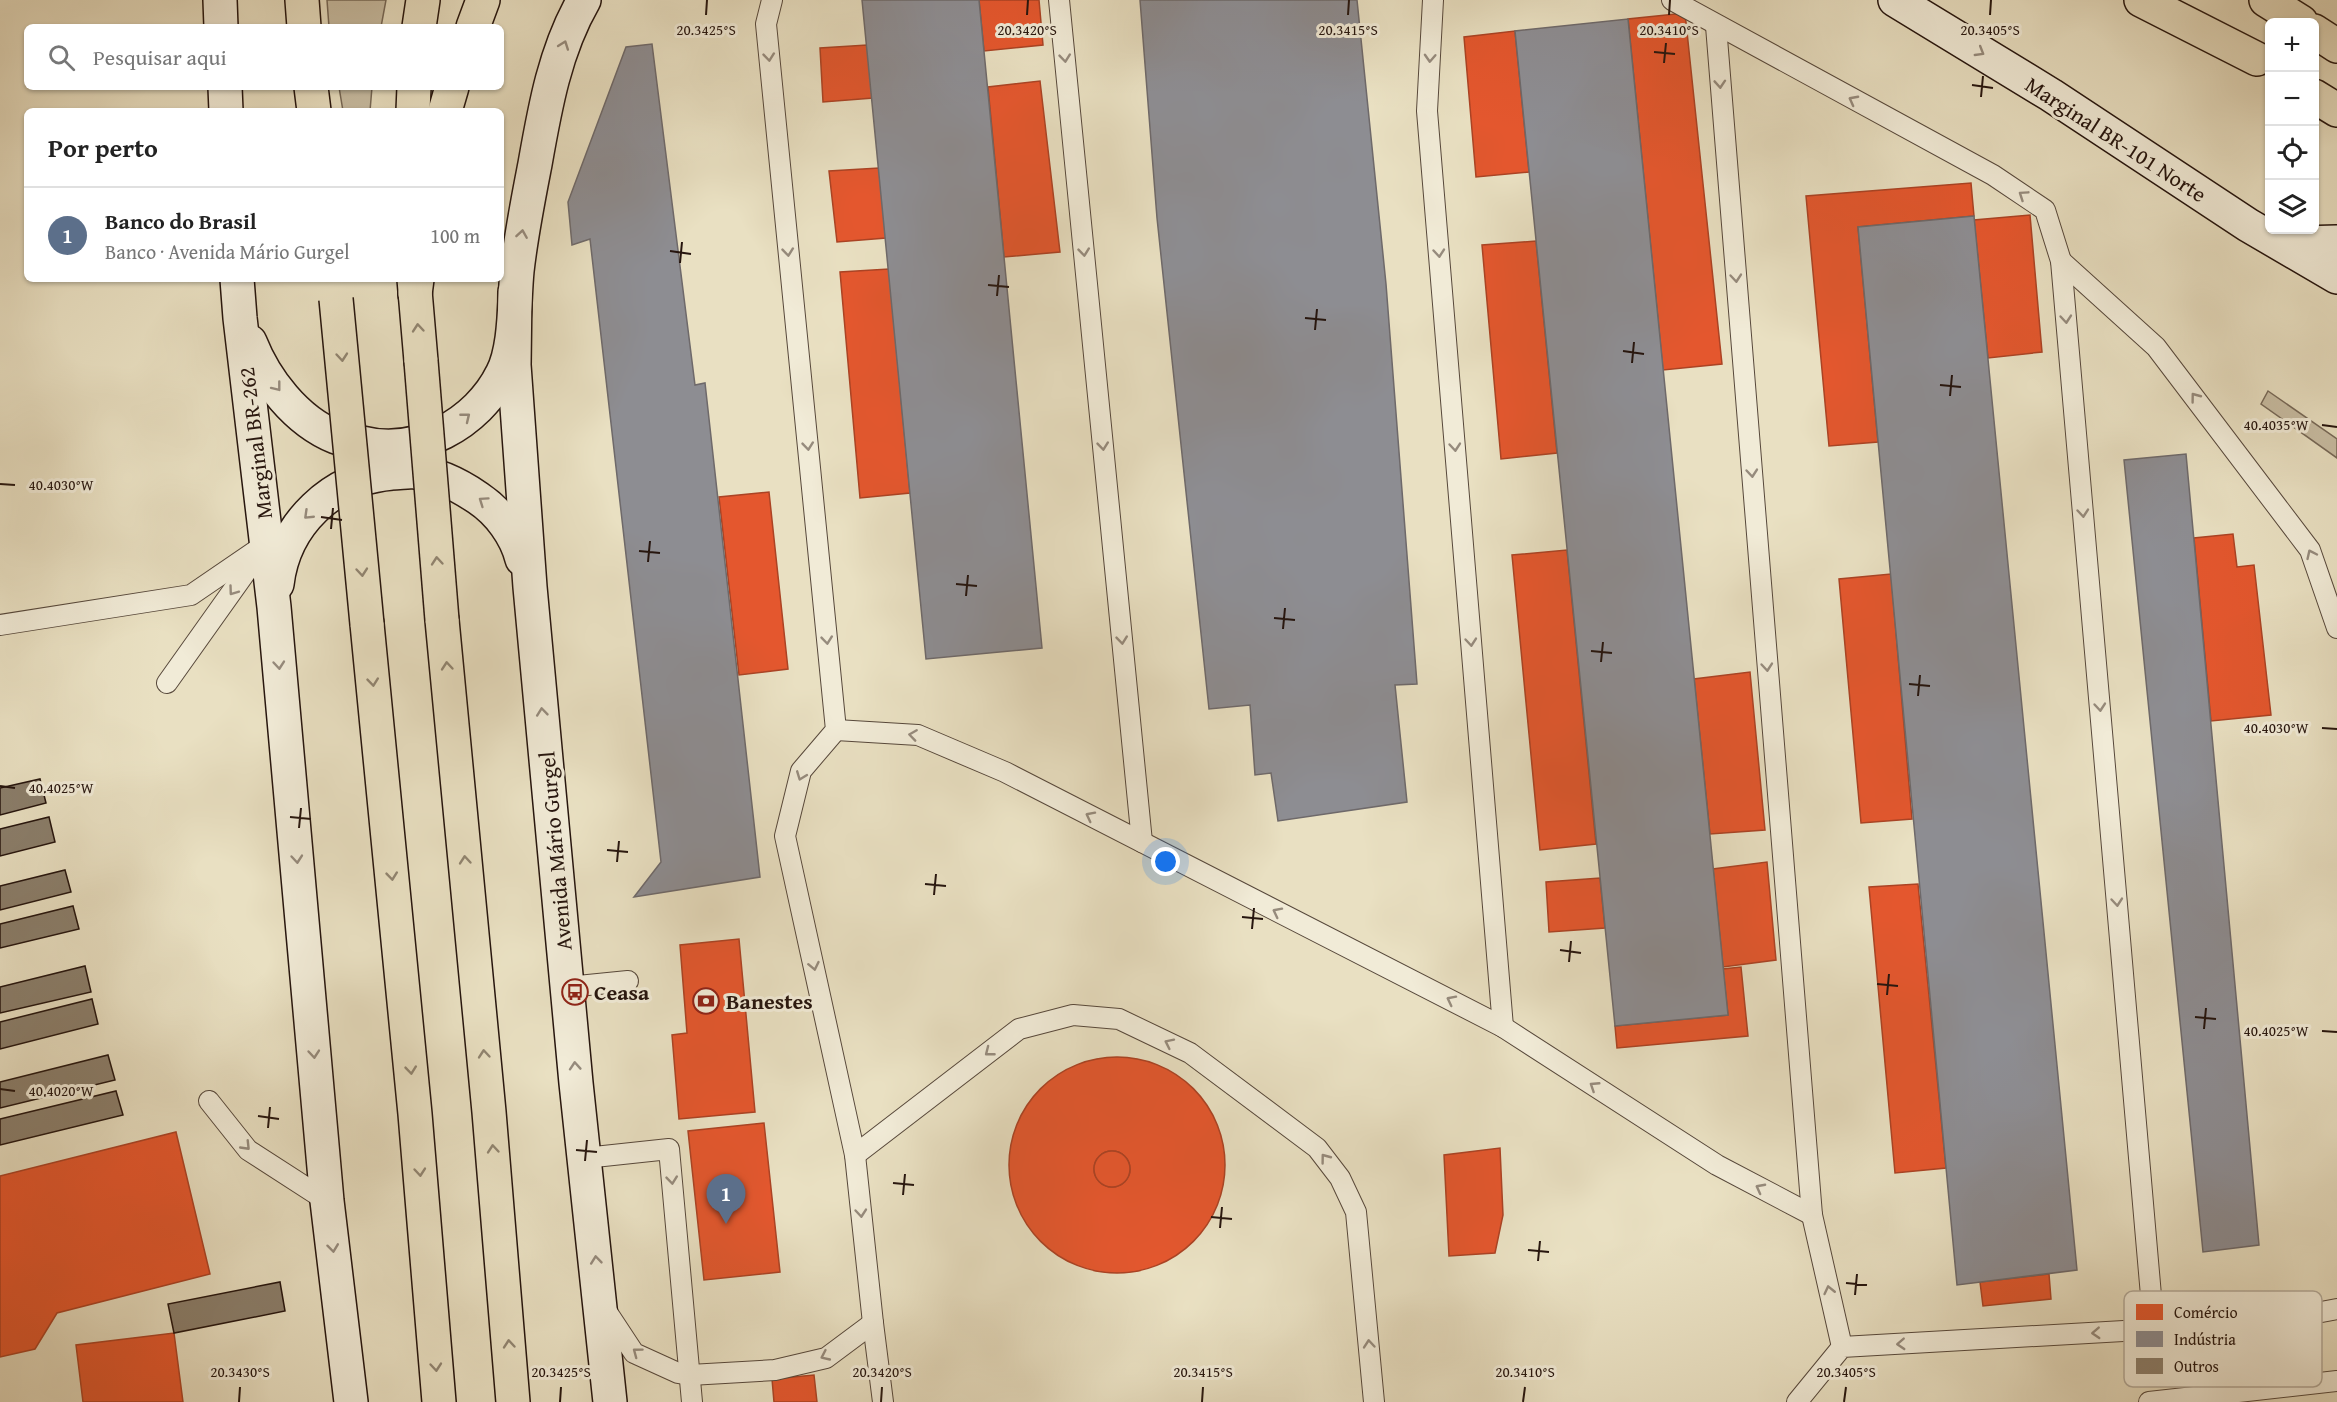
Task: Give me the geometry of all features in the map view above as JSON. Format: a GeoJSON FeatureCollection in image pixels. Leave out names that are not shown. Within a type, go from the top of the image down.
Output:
{"type":"FeatureCollection","features":[{"type":"Feature","properties":{"kind":"main road"},"geometry":{"type":"LineString","coordinates":[[220,0],[221,24]]}},
{"type":"Feature","properties":{"kind":"main road"},"geometry":{"type":"LineString","coordinates":[[302,0],[304,24]]}},
{"type":"Feature","properties":{"kind":"main road"},"geometry":{"type":"LineString","coordinates":[[419,24],[423,0]]}},
{"type":"Feature","properties":{"kind":"main road"},"geometry":{"type":"LineString","coordinates":[[474,24],[483,0]]}},
{"type":"Feature","properties":{"kind":"main road"},"geometry":{"type":"LineString","coordinates":[[240,318],[256,357],[275,387],[301,416],[335,436],[374,446],[413,444],[451,429],[482,404],[503,373],[512,334],[521,239],[548,89],[574,17],[584,0]]}},
{"type":"Feature","properties":{"kind":"main road","name":"Marginal BR-101 Norte"},"geometry":{"type":"LineString","coordinates":[[1894,0],[2051,95],[2248,225],[2337,277]]}},
{"type":"Feature","properties":{"kind":"main road"},"geometry":{"type":"LineString","coordinates":[[2141,0],[2263,63]]}},
{"type":"Feature","properties":{"kind":"main road"},"geometry":{"type":"LineString","coordinates":[[2162,0],[2263,63]]}},
{"type":"Feature","properties":{"kind":"main road"},"geometry":{"type":"LineString","coordinates":[[2319,34],[2337,46]]}},
{"type":"Feature","properties":{"kind":"main road"},"geometry":{"type":"LineString","coordinates":[[225,90],[226,108]]}},
{"type":"Feature","properties":{"kind":"main road"},"geometry":{"type":"LineString","coordinates":[[311,90],[314,108]]}},
{"type":"Feature","properties":{"kind":"main road"},"geometry":{"type":"LineString","coordinates":[[412,108],[414,90]]}},
{"type":"Feature","properties":{"kind":"main road"},"geometry":{"type":"LineString","coordinates":[[446,108],[451,90]]}},
{"type":"Feature","properties":{"kind":"main road"},"geometry":{"type":"LineString","coordinates":[[2319,99],[2337,110]]}},
{"type":"Feature","properties":{"kind":"main road"},"geometry":{"type":"LineString","coordinates":[[2248,225],[2300,243],[2337,242]]}},
{"type":"Feature","properties":{"kind":"main road","name":"Marginal BR-262"},"geometry":{"type":"LineString","coordinates":[[237,282],[274,607]]}},
{"type":"Feature","properties":{"kind":"main road"},"geometry":{"type":"LineString","coordinates":[[415,284],[442,620],[488,1101],[513,1402]]}},
{"type":"Feature","properties":{"kind":"main road"},"geometry":{"type":"LineString","coordinates":[[335,289],[414,1102],[439,1402]]}},
{"type":"Feature","properties":{"kind":"main road"},"geometry":{"type":"LineString","coordinates":[[515,292],[514,364],[530,587]]}},
{"type":"Feature","properties":{"kind":"main road"},"geometry":{"type":"LineString","coordinates":[[351,1402],[327,1201],[274,607],[279,563],[299,524],[330,493],[371,475],[415,472],[457,483],[493,508],[518,545],[530,587]]}},
{"type":"Feature","properties":{"kind":"main road","name":"Avenida Mário Gurgel"},"geometry":{"type":"LineString","coordinates":[[530,587],[610,1402]]}},
{"type":"Feature","properties":{"kind":"lane"},"geometry":{"type":"LineString","coordinates":[[772,0],[766,24],[836,730],[801,771],[785,836],[855,1155],[880,1402]]}},
{"type":"Feature","properties":{"kind":"lane"},"geometry":{"type":"LineString","coordinates":[[1059,0],[1142,842]]}},
{"type":"Feature","properties":{"kind":"lane"},"geometry":{"type":"LineString","coordinates":[[1433,0],[1427,111],[1503,1027]]}},
{"type":"Feature","properties":{"kind":"lane"},"geometry":{"type":"LineString","coordinates":[[1672,0],[1716,26],[1994,175],[2045,210],[2061,261],[2151,1291]]}},
{"type":"Feature","properties":{"kind":"lane"},"geometry":{"type":"LineString","coordinates":[[1716,26],[1812,1215],[1842,1347]]}},
{"type":"Feature","properties":{"kind":"lane"},"geometry":{"type":"LineString","coordinates":[[2061,261],[2156,347],[2310,550],[2337,628]]}},
{"type":"Feature","properties":{"kind":"lane"},"geometry":{"type":"LineString","coordinates":[[0,625],[191,595],[267,543]]}},
{"type":"Feature","properties":{"kind":"lane"},"geometry":{"type":"LineString","coordinates":[[167,683],[267,543]]}},
{"type":"Feature","properties":{"kind":"lane"},"geometry":{"type":"LineString","coordinates":[[836,730],[918,735],[1005,772],[1503,1027],[1717,1165],[1812,1215]]}},
{"type":"Feature","properties":{"kind":"lane"},"geometry":{"type":"LineString","coordinates":[[568,987],[628,981]]}},
{"type":"Feature","properties":{"kind":"lane"},"geometry":{"type":"LineString","coordinates":[[855,1155],[1019,1029],[1073,1015],[1119,1019],[1190,1053],[1317,1148],[1340,1178],[1356,1212],[1374,1402]]}},
{"type":"Feature","properties":{"kind":"lane"},"geometry":{"type":"LineString","coordinates":[[209,1101],[248,1150],[327,1201]]}},
{"type":"Feature","properties":{"kind":"lane"},"geometry":{"type":"LineString","coordinates":[[585,1158],[669,1149],[692,1402]]}},
{"type":"Feature","properties":{"kind":"lane"},"geometry":{"type":"LineString","coordinates":[[600,1303],[634,1353],[678,1373],[690,1375],[775,1370],[826,1358],[873,1323]]}},
{"type":"Feature","properties":{"kind":"lane"},"geometry":{"type":"LineString","coordinates":[[2322,1312],[2337,1309]]}},
{"type":"Feature","properties":{"kind":"lane"},"geometry":{"type":"LineString","coordinates":[[1797,1402],[1842,1347],[2124,1332]]}},
{"type":"Feature","properties":{"kind":"lane"},"geometry":{"type":"LineString","coordinates":[[336,1402],[348,1369]]}},
{"type":"Feature","properties":{"kind":"lane"},"geometry":{"type":"LineString","coordinates":[[2322,1383],[2337,1381]]}},
{"type":"Feature","properties":{"kind":"lane"},"geometry":{"type":"LineString","coordinates":[[2149,1402],[2283,1387]]}},
{"type":"Feature","properties":{"kind":"shaded area"},"geometry":{"type":"Polygon","coordinates":[[[327,0],[386,0],[382,24],[329,24],[327,0]]]}},
{"type":"Feature","properties":{"kind":"shaded area"},"geometry":{"type":"Polygon","coordinates":[[[340,90],[372,90],[370,108],[342,108],[340,90]]]}},
{"type":"Feature","properties":{"kind":"shaded area"},"geometry":{"type":"Polygon","coordinates":[[[2268,391],[2337,439],[2337,458],[2261,404],[2268,391]]]}},
{"type":"Feature","properties":{"kind":"building: Comércio"},"geometry":{"type":"Polygon","coordinates":[[[979,0],[1039,0],[1043,45],[984,51],[979,0]]]}},
{"type":"Feature","properties":{"kind":"building: Comércio"},"geometry":{"type":"Polygon","coordinates":[[[1685,13],[1722,364],[1663,370],[1628,19],[1685,13]]]}},
{"type":"Feature","properties":{"kind":"building: Comércio"},"geometry":{"type":"Polygon","coordinates":[[[1515,31],[1529,172],[1476,177],[1464,37],[1515,31]]]}},
{"type":"Feature","properties":{"kind":"building: Comércio"},"geometry":{"type":"Polygon","coordinates":[[[867,45],[873,98],[823,102],[820,48],[867,45]]]}},
{"type":"Feature","properties":{"kind":"building: Comércio"},"geometry":{"type":"Polygon","coordinates":[[[1040,81],[1060,252],[1004,257],[988,87],[1040,81]]]}},
{"type":"Feature","properties":{"kind":"building: Comércio"},"geometry":{"type":"Polygon","coordinates":[[[879,168],[886,238],[837,242],[829,171],[879,168]]]}},
{"type":"Feature","properties":{"kind":"building: Comércio"},"geometry":{"type":"Polygon","coordinates":[[[1971,183],[1974,216],[1858,227],[1878,442],[1829,446],[1806,196],[1971,183]]]}},
{"type":"Feature","properties":{"kind":"building: Comércio"},"geometry":{"type":"Polygon","coordinates":[[[2030,215],[2042,352],[1988,358],[1974,220],[2030,215]]]}},
{"type":"Feature","properties":{"kind":"building: Comércio"},"geometry":{"type":"Polygon","coordinates":[[[1536,241],[1557,453],[1501,459],[1482,245],[1536,241]]]}},
{"type":"Feature","properties":{"kind":"building: Comércio"},"geometry":{"type":"Polygon","coordinates":[[[889,269],[910,493],[860,498],[840,272],[889,269]]]}},
{"type":"Feature","properties":{"kind":"building: Comércio"},"geometry":{"type":"Polygon","coordinates":[[[769,492],[788,669],[739,675],[719,497],[769,492]]]}},
{"type":"Feature","properties":{"kind":"building: Comércio"},"geometry":{"type":"Polygon","coordinates":[[[2233,534],[2237,567],[2254,565],[2271,715],[2211,721],[2194,538],[2233,534]]]}},
{"type":"Feature","properties":{"kind":"building: Comércio"},"geometry":{"type":"Polygon","coordinates":[[[1567,550],[1596,844],[1540,850],[1512,555],[1567,550]]]}},
{"type":"Feature","properties":{"kind":"building: Comércio"},"geometry":{"type":"Polygon","coordinates":[[[1891,574],[1912,819],[1861,823],[1839,579],[1891,574]]]}},
{"type":"Feature","properties":{"kind":"building: Comércio"},"geometry":{"type":"Polygon","coordinates":[[[1750,672],[1765,830],[1710,834],[1694,679],[1750,672]]]}},
{"type":"Feature","properties":{"kind":"building: Comércio"},"geometry":{"type":"Polygon","coordinates":[[[1767,862],[1776,960],[1723,967],[1713,869],[1767,862]]]}},
{"type":"Feature","properties":{"kind":"building: Comércio"},"geometry":{"type":"Polygon","coordinates":[[[1600,878],[1605,928],[1549,932],[1546,882],[1600,878]]]}},
{"type":"Feature","properties":{"kind":"building: Comércio"},"geometry":{"type":"Polygon","coordinates":[[[1918,884],[1946,1168],[1895,1173],[1869,887],[1918,884]]]}},
{"type":"Feature","properties":{"kind":"building: Comércio"},"geometry":{"type":"Polygon","coordinates":[[[739,939],[755,1112],[679,1119],[672,1035],[687,1033],[680,945],[739,939]]]}},
{"type":"Feature","properties":{"kind":"building: Comércio"},"geometry":{"type":"Polygon","coordinates":[[[1741,967],[1748,1036],[1617,1048],[1615,1026],[1728,1015],[1723,969],[1741,967]]]}},
{"type":"Feature","properties":{"kind":"building: Comércio"},"geometry":{"type":"Polygon","coordinates":[[[1117,1057],[1138,1059],[1158,1065],[1177,1075],[1193,1089],[1207,1105],[1217,1124],[1223,1144],[1225,1165],[1223,1186],[1217,1206],[1207,1225],[1193,1241],[1177,1255],[1158,1265],[1138,1271],[1117,1273],[1096,1271],[1076,1265],[1057,1255],[1041,1241],[1027,1225],[1017,1206],[1011,1186],[1009,1165],[1011,1144],[1017,1124],[1027,1105],[1041,1089],[1057,1075],[1076,1065],[1096,1059],[1117,1057]]]}},
{"type":"Feature","properties":{"kind":"building: Comércio"},"geometry":{"type":"Polygon","coordinates":[[[764,1123],[780,1272],[704,1280],[688,1131],[764,1123]]]}},
{"type":"Feature","properties":{"kind":"building: Comércio"},"geometry":{"type":"Polygon","coordinates":[[[176,1132],[210,1274],[57,1313],[35,1349],[0,1357],[0,1176],[176,1132]]]}},
{"type":"Feature","properties":{"kind":"building: Comércio"},"geometry":{"type":"Polygon","coordinates":[[[1500,1148],[1503,1215],[1495,1253],[1449,1256],[1444,1155],[1500,1148]]]}},
{"type":"Feature","properties":{"kind":"building: Comércio"},"geometry":{"type":"Polygon","coordinates":[[[1112,1151],[1124,1157],[1130,1169],[1124,1181],[1112,1187],[1100,1181],[1094,1169],[1100,1157],[1112,1151]]]}},
{"type":"Feature","properties":{"kind":"building: Comércio"},"geometry":{"type":"Polygon","coordinates":[[[1112,1151],[1124,1157],[1130,1169],[1124,1181],[1112,1187],[1100,1181],[1094,1169],[1100,1157],[1112,1151]]]}},
{"type":"Feature","properties":{"kind":"building: Comércio"},"geometry":{"type":"Polygon","coordinates":[[[2049,1274],[2051,1299],[1983,1306],[1980,1282],[2049,1274]]]}},
{"type":"Feature","properties":{"kind":"building: Comércio"},"geometry":{"type":"Polygon","coordinates":[[[174,1333],[183,1402],[83,1402],[76,1345],[174,1333]]]}},
{"type":"Feature","properties":{"kind":"building: Comércio"},"geometry":{"type":"Polygon","coordinates":[[[814,1375],[817,1402],[774,1402],[772,1379],[814,1375]]]}},
{"type":"Feature","properties":{"kind":"building: Indústria"},"geometry":{"type":"Polygon","coordinates":[[[862,0],[979,0],[1042,648],[926,659],[862,0]]]}},
{"type":"Feature","properties":{"kind":"building: Indústria"},"geometry":{"type":"Polygon","coordinates":[[[1140,0],[1357,0],[1386,284],[1417,684],[1395,685],[1407,802],[1278,821],[1271,773],[1255,775],[1250,705],[1209,709],[1157,218],[1140,0]]]}},
{"type":"Feature","properties":{"kind":"building: Indústria"},"geometry":{"type":"Polygon","coordinates":[[[1628,19],[1728,1015],[1615,1026],[1515,31],[1628,19]]]}},
{"type":"Feature","properties":{"kind":"building: Indústria"},"geometry":{"type":"Polygon","coordinates":[[[652,44],[695,385],[705,383],[760,877],[634,897],[661,862],[590,239],[572,245],[568,202],[626,47],[652,44]]]}},
{"type":"Feature","properties":{"kind":"building: Indústria"},"geometry":{"type":"Polygon","coordinates":[[[1974,216],[2077,1270],[1957,1285],[1858,227],[1974,216]]]}},
{"type":"Feature","properties":{"kind":"building: Indústria"},"geometry":{"type":"Polygon","coordinates":[[[2186,454],[2259,1245],[2203,1252],[2124,460],[2186,454]]]}},
{"type":"Feature","properties":{"kind":"building: Outros"},"geometry":{"type":"Polygon","coordinates":[[[40,779],[46,803],[0,815],[0,788],[40,779]]]}},
{"type":"Feature","properties":{"kind":"building: Outros"},"geometry":{"type":"Polygon","coordinates":[[[49,817],[55,842],[0,856],[0,829],[49,817]]]}},
{"type":"Feature","properties":{"kind":"building: Outros"},"geometry":{"type":"Polygon","coordinates":[[[65,870],[71,892],[0,910],[0,886],[65,870]]]}},
{"type":"Feature","properties":{"kind":"building: Outros"},"geometry":{"type":"Polygon","coordinates":[[[73,906],[79,929],[0,948],[0,924],[73,906]]]}},
{"type":"Feature","properties":{"kind":"building: Outros"},"geometry":{"type":"Polygon","coordinates":[[[85,966],[91,992],[0,1013],[0,987],[85,966]]]}},
{"type":"Feature","properties":{"kind":"building: Outros"},"geometry":{"type":"Polygon","coordinates":[[[92,999],[98,1024],[0,1049],[0,1022],[92,999]]]}},
{"type":"Feature","properties":{"kind":"building: Outros"},"geometry":{"type":"Polygon","coordinates":[[[108,1055],[115,1080],[0,1108],[0,1082],[108,1055]]]}},
{"type":"Feature","properties":{"kind":"building: Outros"},"geometry":{"type":"Polygon","coordinates":[[[116,1091],[123,1115],[0,1145],[0,1119],[116,1091]]]}},
{"type":"Feature","properties":{"kind":"building: Outros"},"geometry":{"type":"Polygon","coordinates":[[[280,1282],[285,1311],[174,1333],[168,1304],[280,1282]]]}},
{"type":"Feature","properties":{"kind":"place","name":"Ceasa"},"geometry":{"type":"Point","coordinates":[575,992]}},
{"type":"Feature","properties":{"kind":"place","name":"Banestes"},"geometry":{"type":"Point","coordinates":[706,1001]}},
{"type":"Feature","properties":{"kind":"place","name":"Banco do Brasil"},"geometry":{"type":"Point","coordinates":[726,1224]}}]}
